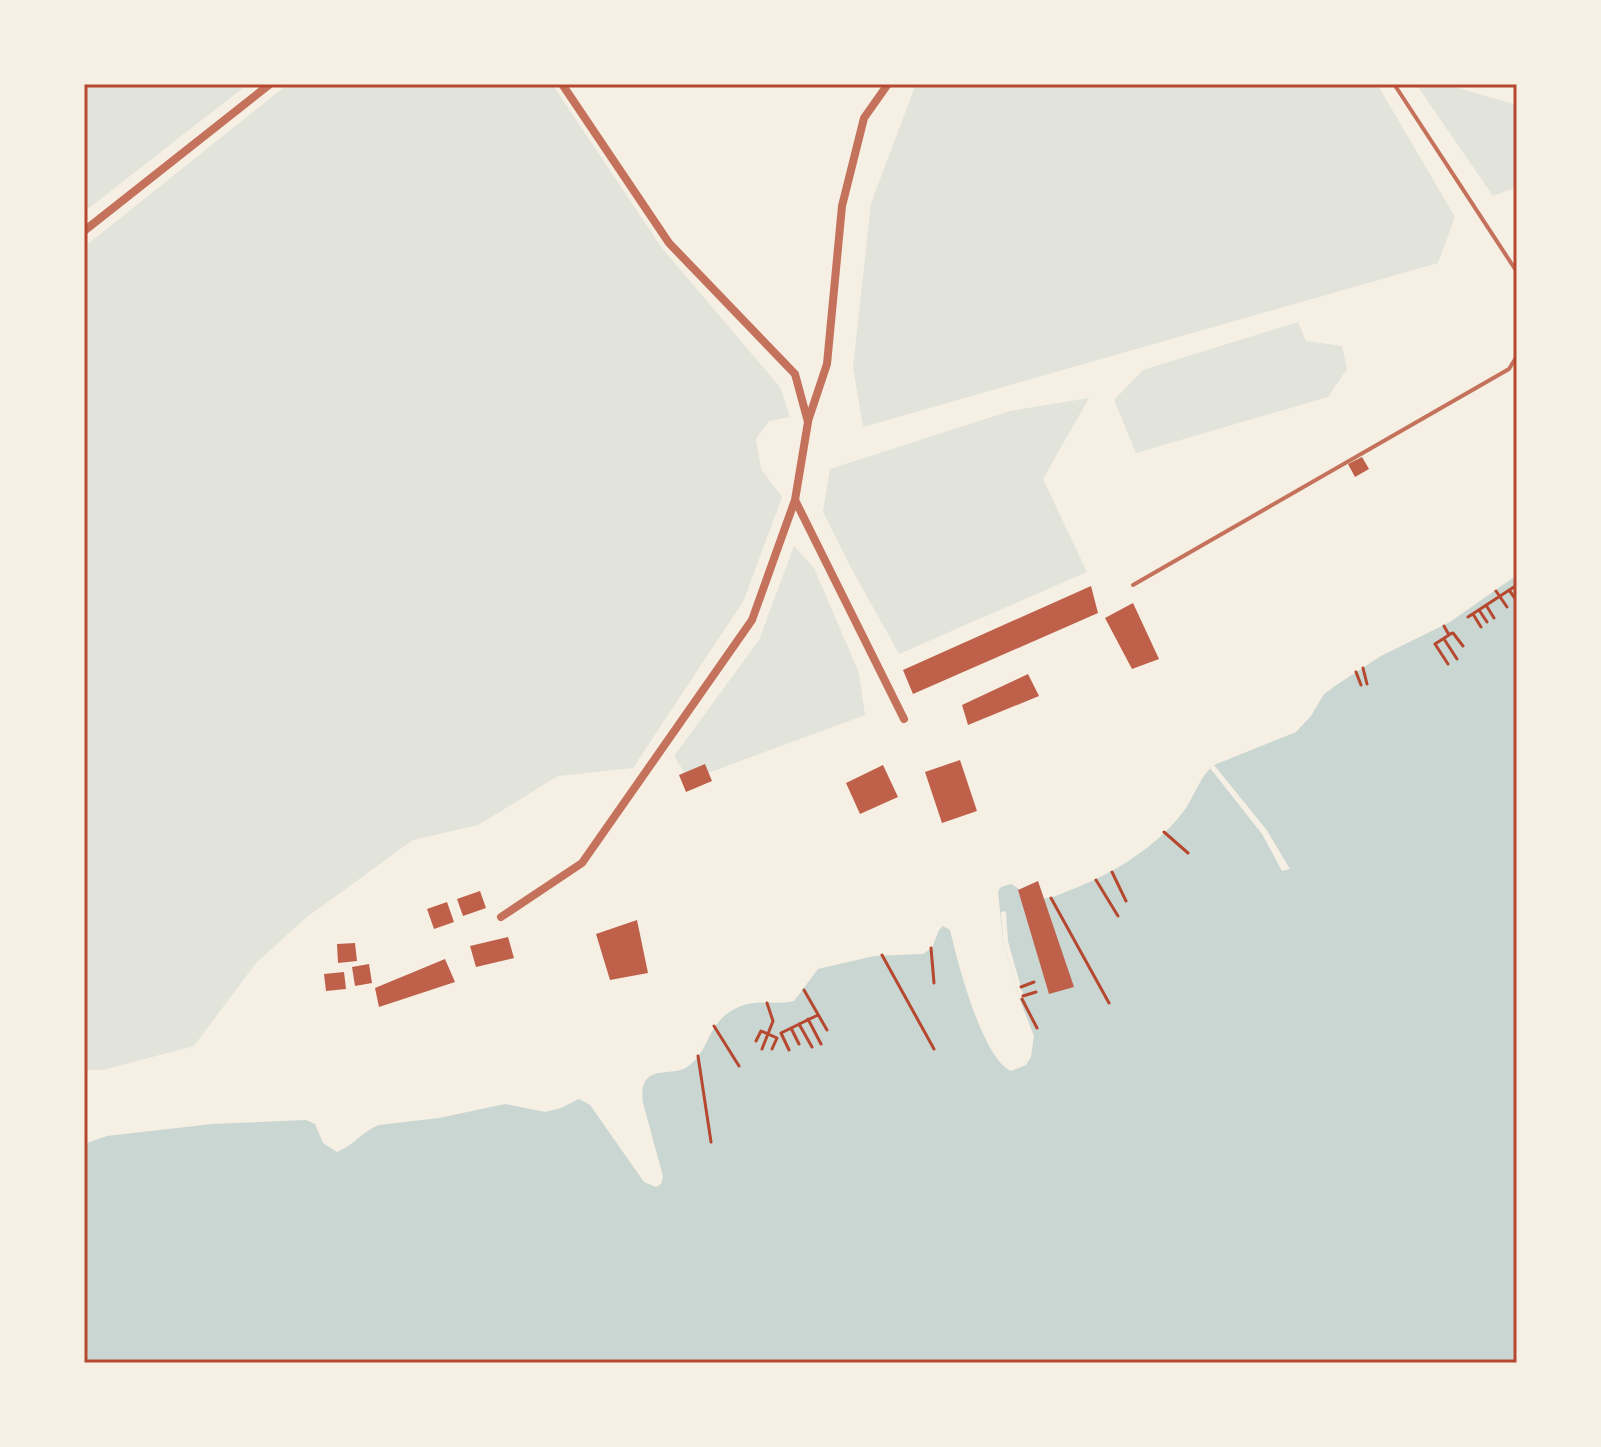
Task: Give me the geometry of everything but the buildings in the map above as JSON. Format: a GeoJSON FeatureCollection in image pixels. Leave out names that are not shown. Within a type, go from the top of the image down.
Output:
{"type":"FeatureCollection","features":[{"type":"Feature","properties":{"kind":"street"},"geometry":{"type":"LineString","coordinates":[[84,231],[270,84]]}},
{"type":"Feature","properties":{"kind":"street"},"geometry":{"type":"LineString","coordinates":[[562,84],[669,243],[795,374],[808,422]]}},
{"type":"Feature","properties":{"kind":"street"},"geometry":{"type":"LineString","coordinates":[[501,917],[582,863],[752,620],[795,500],[808,422],[827,364],[842,206],[864,118],[888,84]]}},
{"type":"Feature","properties":{"kind":"street"},"geometry":{"type":"LineString","coordinates":[[795,500],[904,719]]}},
{"type":"Feature","properties":{"kind":"lane"},"geometry":{"type":"LineString","coordinates":[[1394,84],[1517,272]]}},
{"type":"Feature","properties":{"kind":"lane"},"geometry":{"type":"LineString","coordinates":[[1133,585],[1509,369],[1517,356]]}},
{"type":"Feature","properties":{"kind":"path"},"geometry":{"type":"LineString","coordinates":[[1481,627],[1470,615],[1517,585]]}},
{"type":"Feature","properties":{"kind":"path"},"geometry":{"type":"LineString","coordinates":[[1509,590],[1517,601]]}},
{"type":"Feature","properties":{"kind":"path"},"geometry":{"type":"LineString","coordinates":[[1496,591],[1507,607]]}},
{"type":"Feature","properties":{"kind":"path"},"geometry":{"type":"LineString","coordinates":[[1486,605],[1494,618]]}},
{"type":"Feature","properties":{"kind":"path"},"geometry":{"type":"LineString","coordinates":[[1479,610],[1487,622]]}},
{"type":"Feature","properties":{"kind":"path"},"geometry":{"type":"LineString","coordinates":[[1444,626],[1449,635]]}},
{"type":"Feature","properties":{"kind":"path"},"geometry":{"type":"LineString","coordinates":[[1448,664],[1435,644],[1453,633],[1463,646]]}},
{"type":"Feature","properties":{"kind":"path"},"geometry":{"type":"LineString","coordinates":[[1444,639],[1457,659]]}},
{"type":"Feature","properties":{"kind":"path"},"geometry":{"type":"LineString","coordinates":[[1363,668],[1367,684]]}},
{"type":"Feature","properties":{"kind":"path"},"geometry":{"type":"LineString","coordinates":[[1356,672],[1361,685]]}},
{"type":"Feature","properties":{"kind":"path"},"geometry":{"type":"LineString","coordinates":[[1164,832],[1188,853]]}},
{"type":"Feature","properties":{"kind":"path"},"geometry":{"type":"LineString","coordinates":[[1112,872],[1126,901]]}},
{"type":"Feature","properties":{"kind":"path"},"geometry":{"type":"LineString","coordinates":[[1096,880],[1118,916]]}},
{"type":"Feature","properties":{"kind":"path"},"geometry":{"type":"LineString","coordinates":[[1051,898],[1109,1003]]}},
{"type":"Feature","properties":{"kind":"path"},"geometry":{"type":"LineString","coordinates":[[931,948],[934,983]]}},
{"type":"Feature","properties":{"kind":"path"},"geometry":{"type":"LineString","coordinates":[[882,955],[934,1049]]}},
{"type":"Feature","properties":{"kind":"path"},"geometry":{"type":"LineString","coordinates":[[1021,987],[1034,982]]}},
{"type":"Feature","properties":{"kind":"path"},"geometry":{"type":"LineString","coordinates":[[804,990],[827,1030]]}},
{"type":"Feature","properties":{"kind":"path"},"geometry":{"type":"LineString","coordinates":[[1036,992],[1023,997],[1030,1021],[1037,1028]]}},
{"type":"Feature","properties":{"kind":"path"},"geometry":{"type":"LineString","coordinates":[[762,1049],[773,1021],[767,1003]]}},
{"type":"Feature","properties":{"kind":"path"},"geometry":{"type":"LineString","coordinates":[[789,1050],[781,1033],[818,1015]]}},
{"type":"Feature","properties":{"kind":"path"},"geometry":{"type":"LineString","coordinates":[[808,1019],[821,1044]]}},
{"type":"Feature","properties":{"kind":"path"},"geometry":{"type":"LineString","coordinates":[[799,1024],[812,1047]]}},
{"type":"Feature","properties":{"kind":"path"},"geometry":{"type":"LineString","coordinates":[[714,1026],[739,1066]]}},
{"type":"Feature","properties":{"kind":"path"},"geometry":{"type":"LineString","coordinates":[[791,1028],[799,1044]]}},
{"type":"Feature","properties":{"kind":"path"},"geometry":{"type":"LineString","coordinates":[[756,1041],[761,1031],[769,1034],[777,1038],[772,1049]]}},
{"type":"Feature","properties":{"kind":"path"},"geometry":{"type":"LineString","coordinates":[[698,1056],[711,1142]]}},
{"type":"Feature","properties":{"kind":"shaded area"},"geometry":{"type":"Polygon","coordinates":[[[84,84],[248,84],[84,212],[84,84]]]}},
{"type":"Feature","properties":{"kind":"shaded area"},"geometry":{"type":"Polygon","coordinates":[[[288,84],[552,84],[662,248],[780,387],[790,417],[769,421],[756,439],[761,469],[782,497],[744,600],[633,768],[558,776],[478,825],[413,840],[307,917],[256,963],[194,1046],[103,1070],[84,1070],[84,247],[288,84]]]}},
{"type":"Feature","properties":{"kind":"shaded area"},"geometry":{"type":"Polygon","coordinates":[[[916,84],[1377,84],[1455,217],[1438,263],[863,427],[853,367],[871,203],[916,84]]]}},
{"type":"Feature","properties":{"kind":"shaded area"},"geometry":{"type":"Polygon","coordinates":[[[1416,84],[1444,84],[1517,105],[1517,187],[1493,196],[1416,84]]]}},
{"type":"Feature","properties":{"kind":"shaded area"},"geometry":{"type":"Polygon","coordinates":[[[1298,322],[1306,341],[1342,346],[1347,369],[1328,397],[1136,453],[1114,400],[1143,370],[1298,322]]]}},
{"type":"Feature","properties":{"kind":"shaded area"},"geometry":{"type":"Polygon","coordinates":[[[1089,398],[1043,479],[1087,572],[899,654],[823,512],[830,469],[1010,411],[1089,398]]]}},
{"type":"Feature","properties":{"kind":"shaded area"},"geometry":{"type":"Polygon","coordinates":[[[794,546],[814,568],[859,673],[865,715],[689,780],[674,756],[759,640],[794,546]]]}},
{"type":"Feature","properties":{"kind":"shaded area"},"geometry":{"type":"Polygon","coordinates":[[[1517,575],[1517,1363],[84,1363],[84,1144],[107,1136],[212,1124],[306,1120],[315,1124],[323,1143],[337,1152],[379,1125],[439,1118],[505,1104],[545,1112],[579,1099],[590,1105],[644,1182],[656,1187],[661,1184],[663,1176],[643,1103],[643,1090],[651,1076],[687,1067],[701,1052],[715,1026],[731,1011],[750,1004],[794,1001],[818,969],[874,956],[923,954],[932,948],[943,926],[950,930],[972,1007],[990,1048],[1011,1071],[1026,1065],[1031,1057],[1034,1036],[1003,940],[998,891],[1001,887],[1011,884],[1031,896],[1050,898],[1129,861],[1169,829],[1214,765],[1296,732],[1311,716],[1324,694],[1338,684],[1381,656],[1450,622],[1517,575]]]}},
{"type":"Feature","properties":{"kind":"pier"},"geometry":{"type":"Polygon","coordinates":[[[1214,765],[1266,829],[1290,869],[1282,871],[1262,834],[1210,768],[1214,765]]]}},
{"type":"Feature","properties":{"kind":"pier"},"geometry":{"type":"Polygon","coordinates":[[[1006,911],[1008,941],[1024,998],[1020,1000],[1003,940],[1001,912],[1006,911]]]}}]}
